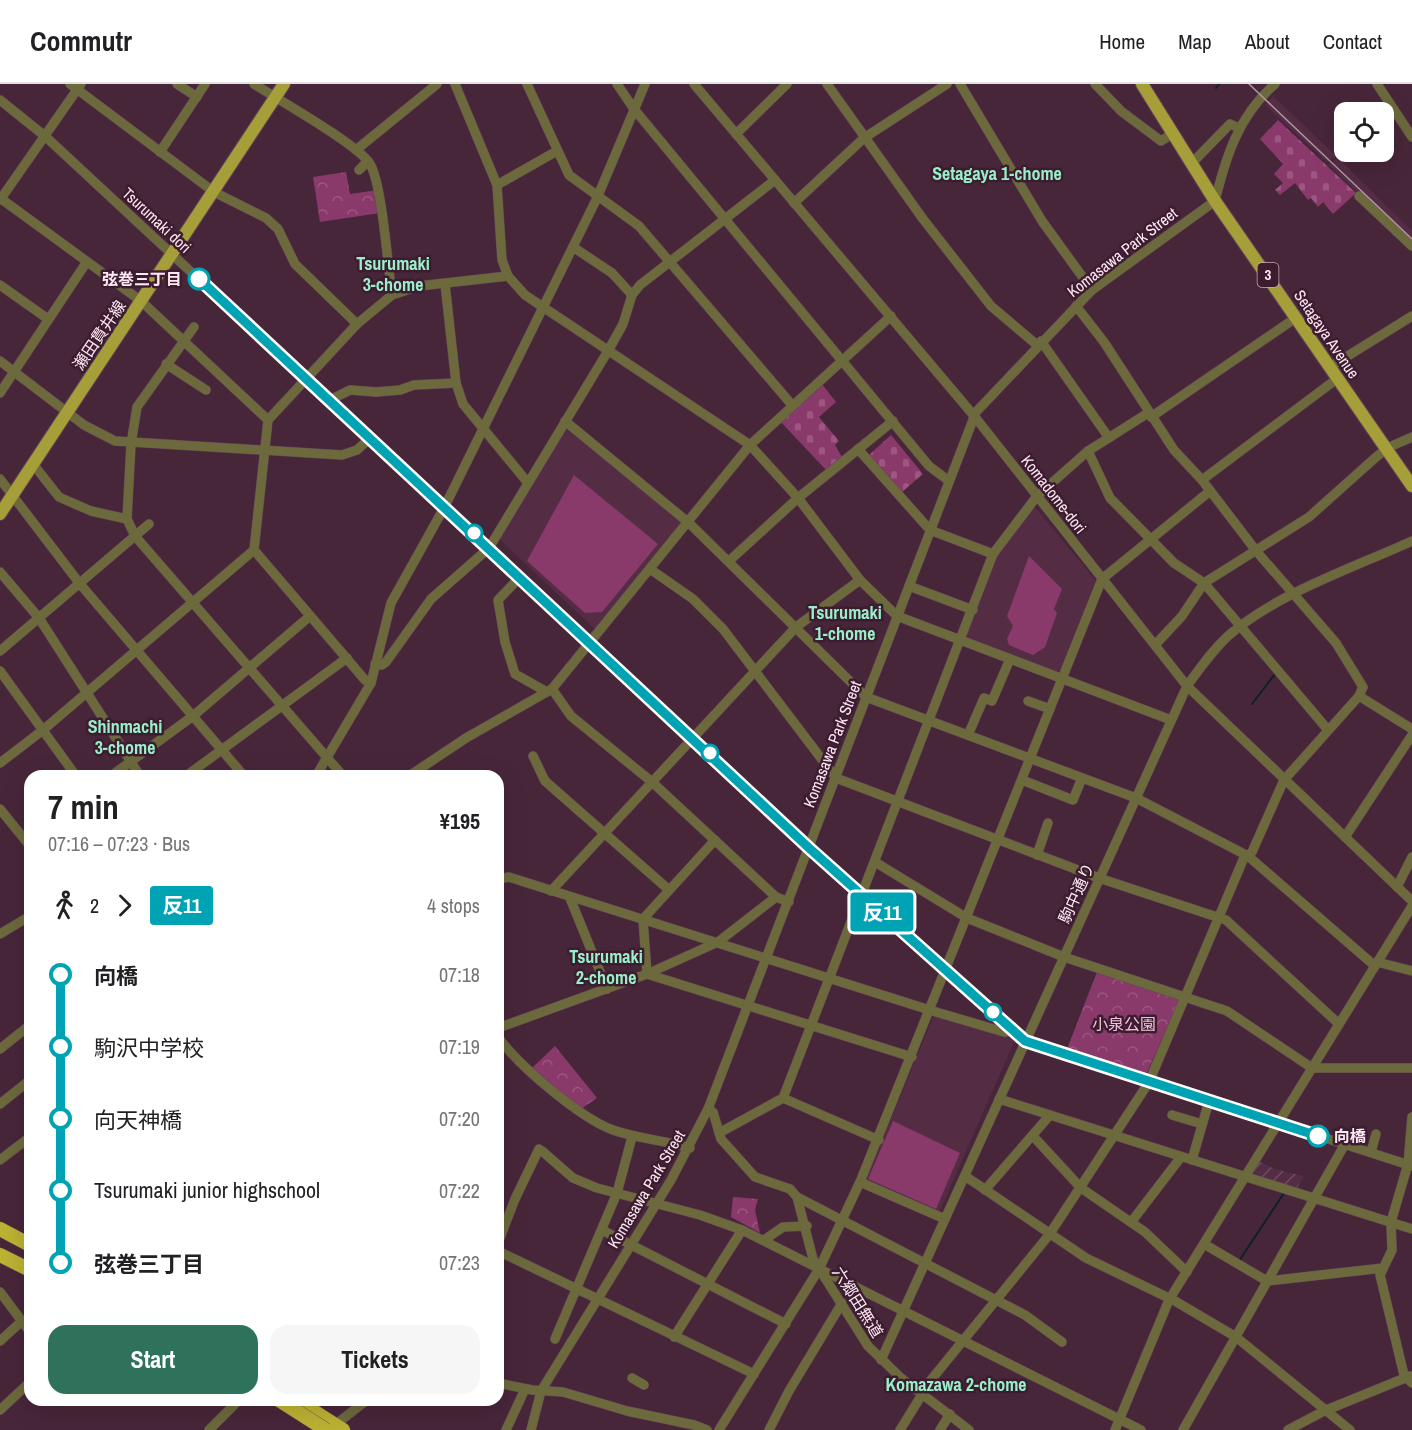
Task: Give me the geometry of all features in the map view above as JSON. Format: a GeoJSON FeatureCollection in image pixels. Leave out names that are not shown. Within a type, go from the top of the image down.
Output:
{"type":"FeatureCollection","features":[{"type":"Feature","properties":{"kind":"highway"},"geometry":{"type":"LineString","coordinates":[[0,1229],[24,1242]]}},
{"type":"Feature","properties":{"kind":"highway"},"geometry":{"type":"LineString","coordinates":[[0,1238],[24,1251]]}},
{"type":"Feature","properties":{"kind":"highway"},"geometry":{"type":"LineString","coordinates":[[0,1248],[24,1261]]}},
{"type":"Feature","properties":{"kind":"highway"},"geometry":{"type":"LineString","coordinates":[[0,1255],[24,1267]]}},
{"type":"Feature","properties":{"kind":"highway"},"geometry":{"type":"LineString","coordinates":[[281,1406],[315,1430]]}},
{"type":"Feature","properties":{"kind":"highway"},"geometry":{"type":"LineString","coordinates":[[288,1406],[326,1430]]}},
{"type":"Feature","properties":{"kind":"highway"},"geometry":{"type":"LineString","coordinates":[[307,1406],[355,1430]]}},
{"type":"Feature","properties":{"kind":"highway"},"geometry":{"type":"LineString","coordinates":[[317,1406],[341,1425]]}},
{"type":"Feature","properties":{"kind":"main road","name":"瀬田貫井線"},"geometry":{"type":"LineString","coordinates":[[0,514],[284,84]]}},
{"type":"Feature","properties":{"kind":"main road","name":"3"},"geometry":{"type":"LineString","coordinates":[[1142,84],[1215,201]]}},
{"type":"Feature","properties":{"kind":"main road","name":"Setagaya Avenue"},"geometry":{"type":"LineString","coordinates":[[1215,201],[1412,486]]}},
{"type":"Feature","properties":{"kind":"street"},"geometry":{"type":"LineString","coordinates":[[177,84],[197,97]]}},
{"type":"Feature","properties":{"kind":"street"},"geometry":{"type":"LineString","coordinates":[[160,152],[206,84]]}},
{"type":"Feature","properties":{"kind":"street"},"geometry":{"type":"LineString","coordinates":[[254,84],[356,150],[371,165],[378,190],[392,295]]}},
{"type":"Feature","properties":{"kind":"street"},"geometry":{"type":"LineString","coordinates":[[356,150],[437,84]]}},
{"type":"Feature","properties":{"kind":"street"},"geometry":{"type":"LineString","coordinates":[[455,84],[497,185],[502,260],[508,276],[525,295],[750,445],[798,498],[860,580],[897,616],[1171,720]]}},
{"type":"Feature","properties":{"kind":"street"},"geometry":{"type":"LineString","coordinates":[[527,84],[569,175],[597,198],[639,226],[792,405]]}},
{"type":"Feature","properties":{"kind":"street"},"geometry":{"type":"LineString","coordinates":[[617,84],[634,109],[929,466],[949,481]]}},
{"type":"Feature","properties":{"kind":"street"},"geometry":{"type":"LineString","coordinates":[[319,770],[371,683],[392,603],[445,506],[544,307],[597,198],[645,84]]}},
{"type":"Feature","properties":{"kind":"street","name":"Komadome-dori"},"geometry":{"type":"LineString","coordinates":[[694,84],[975,417],[1187,686],[1412,900]]}},
{"type":"Feature","properties":{"kind":"street"},"geometry":{"type":"LineString","coordinates":[[736,134],[787,84]]}},
{"type":"Feature","properties":{"kind":"street"},"geometry":{"type":"LineString","coordinates":[[827,84],[864,138],[991,306],[1039,343],[1109,438]]}},
{"type":"Feature","properties":{"kind":"street"},"geometry":{"type":"LineString","coordinates":[[794,203],[864,138],[947,84]]}},
{"type":"Feature","properties":{"kind":"street"},"geometry":{"type":"LineString","coordinates":[[960,84],[1042,221],[1092,290]]}},
{"type":"Feature","properties":{"kind":"street"},"geometry":{"type":"LineString","coordinates":[[1095,84],[1121,111],[1161,141],[1172,134]]}},
{"type":"Feature","properties":{"kind":"street"},"geometry":{"type":"LineString","coordinates":[[1215,201],[1224,165],[1239,128],[1250,111],[1275,84]]}},
{"type":"Feature","properties":{"kind":"street"},"geometry":{"type":"LineString","coordinates":[[1377,84],[1412,137]]}},
{"type":"Feature","properties":{"kind":"street"},"geometry":{"type":"LineString","coordinates":[[268,420],[141,301],[0,199],[46,137],[76,86],[214,192],[266,218],[278,229],[295,264],[357,324]]}},
{"type":"Feature","properties":{"kind":"street","name":"Tsurumaki dori"},"geometry":{"type":"LineString","coordinates":[[0,100],[46,137],[693,737],[809,848],[1025,1041],[1410,1165]]}},
{"type":"Feature","properties":{"kind":"street"},"geometry":{"type":"LineString","coordinates":[[1191,164],[1230,124],[1239,128]]}},
{"type":"Feature","properties":{"kind":"street"},"geometry":{"type":"LineString","coordinates":[[497,185],[557,151]]}},
{"type":"Feature","properties":{"kind":"street"},"geometry":{"type":"LineString","coordinates":[[359,170],[368,161]]}},
{"type":"Feature","properties":{"kind":"street"},"geometry":{"type":"LineString","coordinates":[[375,664],[382,665],[386,662],[431,599],[489,548],[608,351],[623,324],[632,295],[670,262],[775,180]]}},
{"type":"Feature","properties":{"kind":"street"},"geometry":{"type":"LineString","coordinates":[[1359,196],[1412,246]]}},
{"type":"Feature","properties":{"kind":"street","name":"Komasawa Park Street"},"geometry":{"type":"LineString","coordinates":[[531,1430],[541,1391],[690,1148],[708,1108],[979,407],[1092,290],[1215,201]]}},
{"type":"Feature","properties":{"kind":"street"},"geometry":{"type":"LineString","coordinates":[[573,247],[604,266],[632,295]]}},
{"type":"Feature","properties":{"kind":"street"},"geometry":{"type":"LineString","coordinates":[[0,393],[86,263]]}},
{"type":"Feature","properties":{"kind":"street"},"geometry":{"type":"LineString","coordinates":[[0,763],[43,730],[254,550],[268,420],[357,324],[392,295],[419,286],[508,276]]}},
{"type":"Feature","properties":{"kind":"street"},"geometry":{"type":"LineString","coordinates":[[445,284],[456,383],[463,404],[528,483]]}},
{"type":"Feature","properties":{"kind":"street"},"geometry":{"type":"LineString","coordinates":[[0,285],[48,320]]}},
{"type":"Feature","properties":{"kind":"street"},"geometry":{"type":"LineString","coordinates":[[900,1430],[922,1392],[993,1300],[1049,1235],[1149,1082],[1243,860],[1248,856],[1284,780],[1359,696],[1363,687],[1336,643],[1257,552],[1202,480],[1180,458],[1104,342],[1076,306]]}},
{"type":"Feature","properties":{"kind":"street"},"geometry":{"type":"LineString","coordinates":[[418,770],[466,738],[550,690],[750,445],[891,316]]}},
{"type":"Feature","properties":{"kind":"street"},"geometry":{"type":"LineString","coordinates":[[1330,367],[1412,316]]}},
{"type":"Feature","properties":{"kind":"street"},"geometry":{"type":"LineString","coordinates":[[719,1133],[783,1098],[993,554],[1037,496],[1088,451],[1150,415],[1296,317]]}},
{"type":"Feature","properties":{"kind":"street"},"geometry":{"type":"LineString","coordinates":[[194,327],[182,340],[137,407],[131,444],[128,519],[135,536],[338,770]]}},
{"type":"Feature","properties":{"kind":"street"},"geometry":{"type":"LineString","coordinates":[[0,361],[101,437],[131,444],[342,455],[357,450],[370,438]]}},
{"type":"Feature","properties":{"kind":"street"},"geometry":{"type":"LineString","coordinates":[[166,364],[206,390]]}},
{"type":"Feature","properties":{"kind":"street"},"geometry":{"type":"LineString","coordinates":[[1202,480],[1338,378]]}},
{"type":"Feature","properties":{"kind":"street"},"geometry":{"type":"LineString","coordinates":[[330,400],[350,390],[376,392],[400,390],[414,385],[456,383]]}},
{"type":"Feature","properties":{"kind":"street"},"geometry":{"type":"LineString","coordinates":[[566,421],[688,523],[866,697],[1136,798],[1248,856],[1376,964],[1412,971]]}},
{"type":"Feature","properties":{"kind":"street"},"geometry":{"type":"LineString","coordinates":[[729,561],[798,498],[893,421]]}},
{"type":"Feature","properties":{"kind":"street"},"geometry":{"type":"LineString","coordinates":[[1155,645],[1182,616],[1204,583],[1257,552],[1308,517],[1387,448],[1412,437]]}},
{"type":"Feature","properties":{"kind":"street"},"geometry":{"type":"LineString","coordinates":[[858,449],[930,530],[993,554]]}},
{"type":"Feature","properties":{"kind":"street"},"geometry":{"type":"LineString","coordinates":[[1088,451],[1110,498],[1174,564],[1204,583],[1328,730]]}},
{"type":"Feature","properties":{"kind":"street"},"geometry":{"type":"LineString","coordinates":[[33,464],[58,497],[91,511],[128,519]]}},
{"type":"Feature","properties":{"kind":"street"},"geometry":{"type":"LineString","coordinates":[[0,478],[80,584],[239,770]]}},
{"type":"Feature","properties":{"kind":"street"},"geometry":{"type":"LineString","coordinates":[[719,1430],[819,1269],[879,1140],[1102,579],[1210,491]]}},
{"type":"Feature","properties":{"kind":"street"},"geometry":{"type":"LineString","coordinates":[[0,651],[148,524]]}},
{"type":"Feature","properties":{"kind":"street","name":"駒中通り"},"geometry":{"type":"LineString","coordinates":[[881,1360],[1187,686],[1208,657],[1240,626],[1295,594],[1412,541]]}},
{"type":"Feature","properties":{"kind":"street"},"geometry":{"type":"LineString","coordinates":[[254,550],[365,680],[371,683]]}},
{"type":"Feature","properties":{"kind":"street"},"geometry":{"type":"LineString","coordinates":[[650,569],[693,599],[723,629],[836,778],[1099,878],[1233,924],[1339,1024]]}},
{"type":"Feature","properties":{"kind":"street"},"geometry":{"type":"LineString","coordinates":[[0,572],[39,618],[136,770]]}},
{"type":"Feature","properties":{"kind":"street"},"geometry":{"type":"LineString","coordinates":[[520,577],[498,600],[505,642],[515,674],[550,690],[571,716],[652,782],[776,897],[789,903]]}},
{"type":"Feature","properties":{"kind":"street"},"geometry":{"type":"LineString","coordinates":[[551,891],[796,627],[860,580]]}},
{"type":"Feature","properties":{"kind":"street"},"geometry":{"type":"LineString","coordinates":[[909,586],[973,610]]}},
{"type":"Feature","properties":{"kind":"street"},"geometry":{"type":"LineString","coordinates":[[119,770],[193,716],[310,616]]}},
{"type":"Feature","properties":{"kind":"street"},"geometry":{"type":"LineString","coordinates":[[194,770],[347,658]]}},
{"type":"Feature","properties":{"kind":"street"},"geometry":{"type":"LineString","coordinates":[[968,735],[984,698],[992,701],[1010,659]]}},
{"type":"Feature","properties":{"kind":"street"},"geometry":{"type":"LineString","coordinates":[[0,671],[72,770]]}},
{"type":"Feature","properties":{"kind":"street"},"geometry":{"type":"LineString","coordinates":[[1359,696],[1412,729]]}},
{"type":"Feature","properties":{"kind":"street"},"geometry":{"type":"LineString","coordinates":[[1028,701],[1050,709]]}},
{"type":"Feature","properties":{"kind":"street"},"geometry":{"type":"LineString","coordinates":[[1345,837],[1412,735]]}},
{"type":"Feature","properties":{"kind":"street"},"geometry":{"type":"LineString","coordinates":[[532,756],[543,779],[606,831],[668,889]]}},
{"type":"Feature","properties":{"kind":"street"},"geometry":{"type":"LineString","coordinates":[[1022,780],[1073,800],[1082,778]]}},
{"type":"Feature","properties":{"kind":"street"},"geometry":{"type":"LineString","coordinates":[[0,809],[24,835]]}},
{"type":"Feature","properties":{"kind":"street"},"geometry":{"type":"LineString","coordinates":[[1037,855],[1048,823]]}},
{"type":"Feature","properties":{"kind":"street"},"geometry":{"type":"LineString","coordinates":[[647,974],[643,919],[715,840]]}},
{"type":"Feature","properties":{"kind":"street"},"geometry":{"type":"LineString","coordinates":[[1397,887],[1412,857]]}},
{"type":"Feature","properties":{"kind":"street"},"geometry":{"type":"LineString","coordinates":[[875,862],[967,918],[1064,957],[1227,1011],[1312,1068],[1412,1068]]}},
{"type":"Feature","properties":{"kind":"street"},"geometry":{"type":"LineString","coordinates":[[504,878],[509,877],[570,898],[1004,1032],[1014,1031]]}},
{"type":"Feature","properties":{"kind":"street"},"geometry":{"type":"LineString","coordinates":[[504,1026],[647,974],[718,942],[776,897]]}},
{"type":"Feature","properties":{"kind":"street"},"geometry":{"type":"LineString","coordinates":[[570,898],[607,989]]}},
{"type":"Feature","properties":{"kind":"street"},"geometry":{"type":"LineString","coordinates":[[1115,1430],[1169,1300],[1412,906]]}},
{"type":"Feature","properties":{"kind":"street"},"geometry":{"type":"LineString","coordinates":[[0,934],[24,920]]}},
{"type":"Feature","properties":{"kind":"street"},"geometry":{"type":"LineString","coordinates":[[647,974],[912,1057]]}},
{"type":"Feature","properties":{"kind":"street"},"geometry":{"type":"LineString","coordinates":[[0,1049],[24,1030]]}},
{"type":"Feature","properties":{"kind":"street"},"geometry":{"type":"LineString","coordinates":[[504,1043],[518,1060],[587,1117],[632,1137],[690,1148]]}},
{"type":"Feature","properties":{"kind":"street"},"geometry":{"type":"LineString","coordinates":[[0,1104],[24,1085]]}},
{"type":"Feature","properties":{"kind":"street"},"geometry":{"type":"LineString","coordinates":[[783,1098],[879,1140]]}},
{"type":"Feature","properties":{"kind":"street"},"geometry":{"type":"LineString","coordinates":[[999,1099],[1412,1229]]}},
{"type":"Feature","properties":{"kind":"street"},"geometry":{"type":"LineString","coordinates":[[1192,1160],[1209,1101]]}},
{"type":"Feature","properties":{"kind":"street"},"geometry":{"type":"LineString","coordinates":[[708,1108],[713,1112],[721,1139],[755,1177],[790,1190],[797,1197],[841,1221],[1025,1315],[1062,1342]]}},
{"type":"Feature","properties":{"kind":"street"},"geometry":{"type":"LineString","coordinates":[[985,1190],[1050,1115]]}},
{"type":"Feature","properties":{"kind":"street"},"geometry":{"type":"LineString","coordinates":[[1172,1115],[1202,1124]]}},
{"type":"Feature","properties":{"kind":"street"},"geometry":{"type":"LineString","coordinates":[[1288,1430],[1324,1411],[1410,1379],[1380,1275],[1392,1250],[1391,1222],[1410,1165],[1412,1117]]}},
{"type":"Feature","properties":{"kind":"street"},"geometry":{"type":"LineString","coordinates":[[1371,1152],[1376,1134]]}},
{"type":"Feature","properties":{"kind":"street"},"geometry":{"type":"LineString","coordinates":[[1033,1136],[1081,1188],[1132,1221],[1187,1272]]}},
{"type":"Feature","properties":{"kind":"street"},"geometry":{"type":"LineString","coordinates":[[555,1339],[617,1193],[632,1137]]}},
{"type":"Feature","properties":{"kind":"street"},"geometry":{"type":"LineString","coordinates":[[0,1160],[24,1142]]}},
{"type":"Feature","properties":{"kind":"street"},"geometry":{"type":"LineString","coordinates":[[1182,1430],[1345,1144]]}},
{"type":"Feature","properties":{"kind":"street"},"geometry":{"type":"LineString","coordinates":[[504,1227],[515,1199],[541,1150],[573,1178],[742,1230],[764,1240],[1141,1430]]}},
{"type":"Feature","properties":{"kind":"street"},"geometry":{"type":"LineString","coordinates":[[1132,1221],[1181,1156]]}},
{"type":"Feature","properties":{"kind":"street"},"geometry":{"type":"LineString","coordinates":[[964,1176],[1086,1258],[1236,1337],[1350,1430]]}},
{"type":"Feature","properties":{"kind":"street"},"geometry":{"type":"LineString","coordinates":[[860,1182],[945,1219]]}},
{"type":"Feature","properties":{"kind":"street","name":"六郷田無道"},"geometry":{"type":"LineString","coordinates":[[797,1197],[807,1226],[813,1259],[868,1346],[881,1360],[969,1430]]}},
{"type":"Feature","properties":{"kind":"street"},"geometry":{"type":"LineString","coordinates":[[764,1240],[783,1227],[807,1226]]}},
{"type":"Feature","properties":{"kind":"street"},"geometry":{"type":"LineString","coordinates":[[602,1230],[786,1324]]}},
{"type":"Feature","properties":{"kind":"street"},"geometry":{"type":"LineString","coordinates":[[674,1337],[742,1230]]}},
{"type":"Feature","properties":{"kind":"street"},"geometry":{"type":"LineString","coordinates":[[1204,1244],[1267,1281],[1383,1268]]}},
{"type":"Feature","properties":{"kind":"street"},"geometry":{"type":"LineString","coordinates":[[504,1254],[754,1374]]}},
{"type":"Feature","properties":{"kind":"street"},"geometry":{"type":"LineString","coordinates":[[0,1293],[24,1324]]}},
{"type":"Feature","properties":{"kind":"street"},"geometry":{"type":"LineString","coordinates":[[769,1430],[842,1303]]}},
{"type":"Feature","properties":{"kind":"street"},"geometry":{"type":"LineString","coordinates":[[0,1341],[22,1321]]}},
{"type":"Feature","properties":{"kind":"street"},"geometry":{"type":"LineString","coordinates":[[632,1378],[644,1384]]}},
{"type":"Feature","properties":{"kind":"street"},"geometry":{"type":"LineString","coordinates":[[504,1384],[525,1389],[563,1392],[627,1411],[694,1425],[707,1430]]}},
{"type":"Feature","properties":{"kind":"street"},"geometry":{"type":"LineString","coordinates":[[0,1410],[24,1388]]}},
{"type":"Feature","properties":{"kind":"street"},"geometry":{"type":"LineString","coordinates":[[506,1430],[525,1389]]}},
{"type":"Feature","properties":{"kind":"street"},"geometry":{"type":"LineString","coordinates":[[209,1430],[233,1406]]}},
{"type":"Feature","properties":{"kind":"street"},"geometry":{"type":"LineString","coordinates":[[341,1425],[362,1406]]}},
{"type":"Feature","properties":{"kind":"street"},"geometry":{"type":"LineString","coordinates":[[940,1430],[950,1414]]}},
{"type":"Feature","properties":{"kind":"shaded area"},"geometry":{"type":"Polygon","coordinates":[[[1273,96],[1334,154],[1334,157],[1327,162],[1265,105],[1273,96]]]}},
{"type":"Feature","properties":{"kind":"shaded area"},"geometry":{"type":"Polygon","coordinates":[[[1334,161],[1342,162],[1412,231],[1412,243],[1328,165],[1334,161]]]}},
{"type":"Feature","properties":{"kind":"shaded area"},"geometry":{"type":"Polygon","coordinates":[[[567,426],[683,523],[596,630],[498,538],[567,426]]]}},
{"type":"Feature","properties":{"kind":"shaded area"},"geometry":{"type":"Polygon","coordinates":[[[1034,506],[1096,581],[1060,670],[1056,672],[968,639],[966,635],[997,554],[1034,506]]]}},
{"type":"Feature","properties":{"kind":"shaded area"},"geometry":{"type":"Polygon","coordinates":[[[934,1015],[1012,1038],[1014,1042],[938,1215],[865,1182],[934,1015]]]}},
{"type":"Feature","properties":{"kind":"shaded area"},"geometry":{"type":"Polygon","coordinates":[[[1258,1161],[1275,1169],[1304,1176],[1297,1188],[1254,1176],[1252,1171],[1258,1161]]]}},
{"type":"Feature","properties":{"kind":"green space"},"geometry":{"type":"Polygon","coordinates":[[[1278,120],[1356,193],[1333,214],[1323,202],[1318,207],[1311,198],[1308,200],[1295,183],[1280,195],[1275,190],[1283,183],[1274,174],[1283,164],[1260,139],[1278,120]]]}},
{"type":"Feature","properties":{"kind":"green space"},"geometry":{"type":"Polygon","coordinates":[[[346,172],[350,194],[378,190],[380,213],[320,222],[313,177],[346,172]]]}},
{"type":"Feature","properties":{"kind":"green space"},"geometry":{"type":"Polygon","coordinates":[[[821,383],[836,402],[819,417],[839,441],[835,445],[842,457],[826,470],[780,421],[821,383]]]}},
{"type":"Feature","properties":{"kind":"green space"},"geometry":{"type":"Polygon","coordinates":[[[891,435],[923,474],[902,492],[869,455],[891,435]]]}},
{"type":"Feature","properties":{"kind":"green space"},"geometry":{"type":"Polygon","coordinates":[[[574,475],[658,544],[602,612],[585,613],[527,561],[574,475]]]}},
{"type":"Feature","properties":{"kind":"green space"},"geometry":{"type":"Polygon","coordinates":[[[1029,556],[1062,589],[1054,609],[1057,613],[1045,647],[1033,655],[1009,645],[1007,639],[1013,626],[1007,616],[1029,556]]]}},
{"type":"Feature","properties":{"kind":"green space","name":"小泉公園"},"geometry":{"type":"Polygon","coordinates":[[[1097,972],[1179,1000],[1146,1075],[1067,1049],[1097,972]]]}},
{"type":"Feature","properties":{"kind":"green space"},"geometry":{"type":"Polygon","coordinates":[[[555,1046],[597,1098],[581,1109],[532,1068],[555,1046]]]}},
{"type":"Feature","properties":{"kind":"green space"},"geometry":{"type":"Polygon","coordinates":[[[893,1121],[960,1153],[936,1209],[868,1179],[893,1121]]]}},
{"type":"Feature","properties":{"kind":"green space"},"geometry":{"type":"Polygon","coordinates":[[[733,1197],[758,1199],[755,1210],[760,1233],[731,1217],[733,1197]]]}},
{"type":"Feature","properties":{"kind":"waterway"},"geometry":{"type":"LineString","coordinates":[[1216,88],[1219,84]]}},
{"type":"Feature","properties":{"kind":"waterway"},"geometry":{"type":"LineString","coordinates":[[1252,704],[1275,674]]}},
{"type":"Feature","properties":{"kind":"waterway"},"geometry":{"type":"LineString","coordinates":[[1239,1261],[1284,1193]]}},
{"type":"Feature","properties":{"kind":"tram line"},"geometry":{"type":"LineString","coordinates":[[1249,84],[1412,239]]}},
{"type":"Feature","properties":{"kind":"bus line","name":"反11"},"geometry":{"type":"LineString","coordinates":[[199,279],[445,506],[809,848],[1025,1041],[1034,1046],[1318,1136]]}},
{"type":"Feature","properties":{"kind":"place","name":"弦巻三丁目"},"geometry":{"type":"Point","coordinates":[199,279]}},
{"type":"Feature","properties":{"kind":"place","name":"向橋"},"geometry":{"type":"Point","coordinates":[1318,1136]}},
{"type":"Feature","properties":{"kind":"district","name":"Setagaya 1-chome"},"geometry":{"type":"Point","coordinates":[997,174]}},
{"type":"Feature","properties":{"kind":"district","name":"Tsurumaki 3-chome"},"geometry":{"type":"Point","coordinates":[393,274]}},
{"type":"Feature","properties":{"kind":"district","name":"Tsurumaki 1-chome"},"geometry":{"type":"Point","coordinates":[845,623]}},
{"type":"Feature","properties":{"kind":"district","name":"Shinmachi 3-chome"},"geometry":{"type":"Point","coordinates":[125,737]}},
{"type":"Feature","properties":{"kind":"district","name":"Tsurumaki 2-chome"},"geometry":{"type":"Point","coordinates":[606,967]}},
{"type":"Feature","properties":{"kind":"district","name":"Komazawa 2-chome"},"geometry":{"type":"Point","coordinates":[956,1385]}}]}
